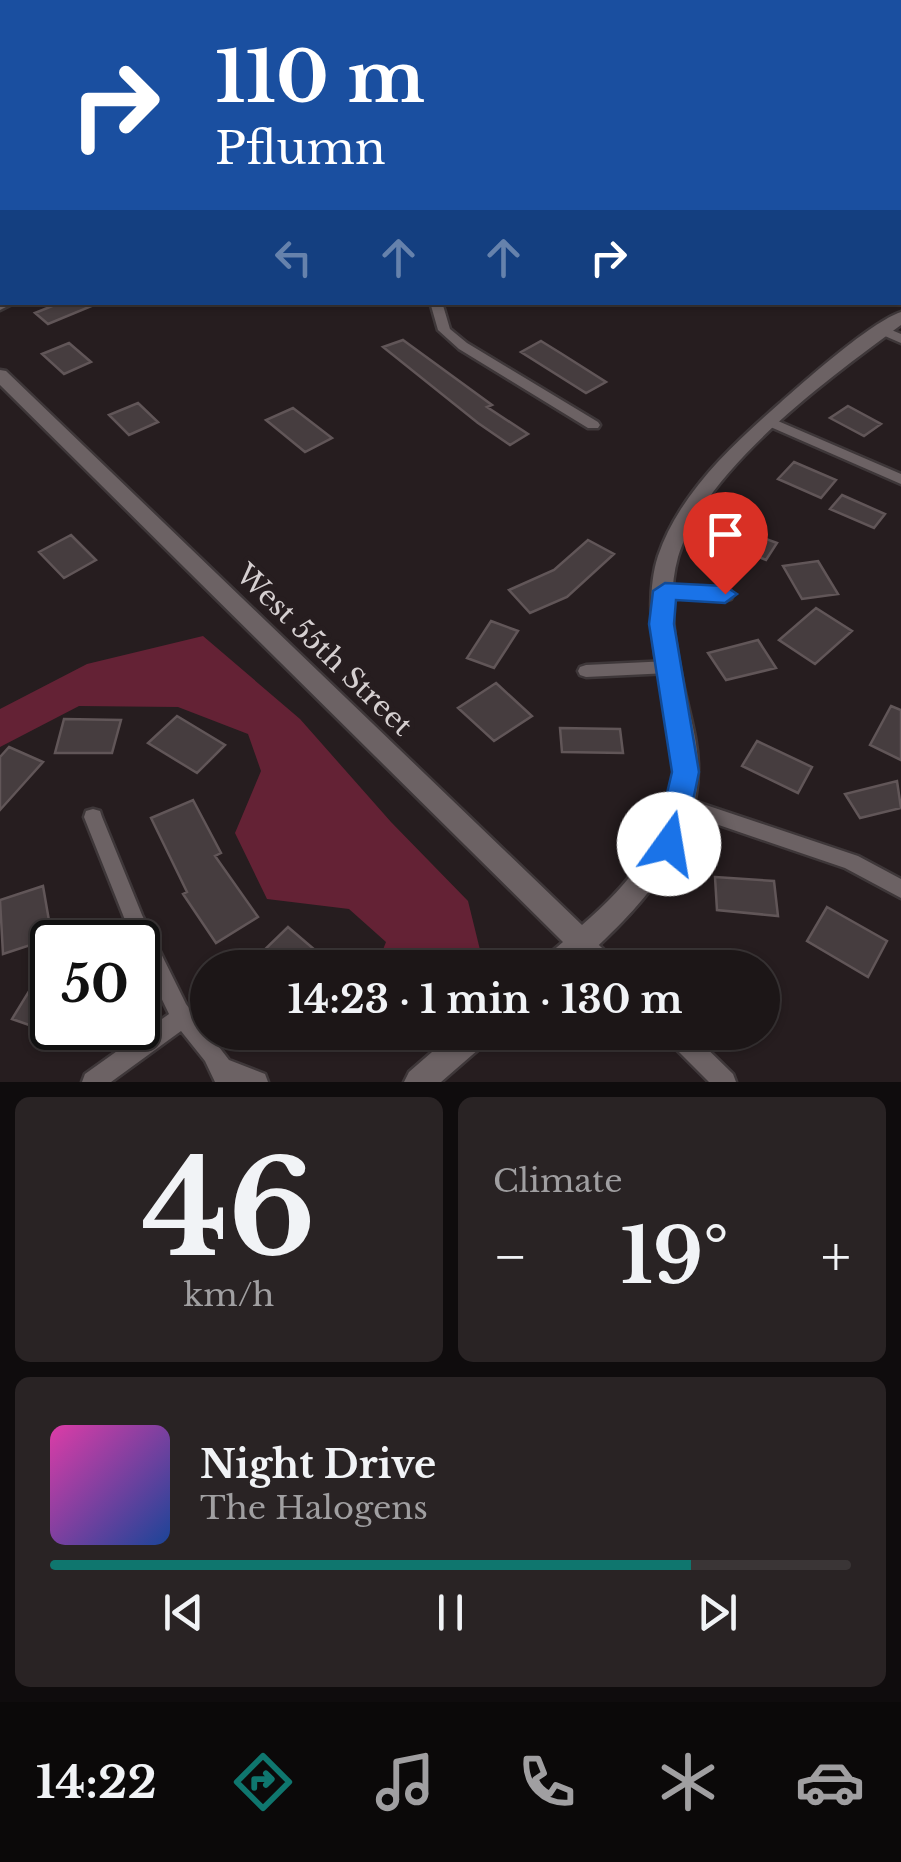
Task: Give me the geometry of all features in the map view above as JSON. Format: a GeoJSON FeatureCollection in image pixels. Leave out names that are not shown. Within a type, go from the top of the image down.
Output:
{"type":"FeatureCollection","features":[{"type":"Feature","properties":{"kind":"main road"},"geometry":{"type":"LineString","coordinates":[[574,950],[622,910],[669,844],[686,772],[662,624],[668,554],[694,506],[771,422],[835,364],[895,329]]}},
{"type":"Feature","properties":{"kind":"main road","name":"West 55th Street"},"geometry":{"type":"LineString","coordinates":[[0,375],[582,943]]}},
{"type":"Feature","properties":{"kind":"main road"},"geometry":{"type":"LineString","coordinates":[[418,1082],[456,1050]]}},
{"type":"Feature","properties":{"kind":"street"},"geometry":{"type":"LineString","coordinates":[[437,305],[444,330],[463,346],[593,425]]}},
{"type":"Feature","properties":{"kind":"street"},"geometry":{"type":"LineString","coordinates":[[771,422],[901,479]]}},
{"type":"Feature","properties":{"kind":"street"},"geometry":{"type":"LineString","coordinates":[[665,591],[725,594]]}},
{"type":"Feature","properties":{"kind":"street"},"geometry":{"type":"LineString","coordinates":[[586,671],[668,668]]}},
{"type":"Feature","properties":{"kind":"street"},"geometry":{"type":"LineString","coordinates":[[678,804],[851,862],[901,889]]}},
{"type":"Feature","properties":{"kind":"street"},"geometry":{"type":"LineString","coordinates":[[92,817],[126,909],[182,1017],[225,1075],[257,1082]]}},
{"type":"Feature","properties":{"kind":"street","name":"West 55th Street"},"geometry":{"type":"LineString","coordinates":[[582,943],[589,950]]}},
{"type":"Feature","properties":{"kind":"street"},"geometry":{"type":"LineString","coordinates":[[93,1082],[182,1017]]}},
{"type":"Feature","properties":{"kind":"street"},"geometry":{"type":"LineString","coordinates":[[692,1050],[725,1082]]}},
{"type":"Feature","properties":{"kind":"shaded area"},"geometry":{"type":"Polygon","coordinates":[[[203,636],[300,719],[468,901],[480,950],[383,950],[386,942],[349,909],[267,899],[235,833],[261,771],[248,734],[178,707],[79,706],[0,747],[0,709],[87,664],[203,636]]]}},
{"type":"Feature","properties":{"kind":"building"},"geometry":{"type":"Polygon","coordinates":[[[55,305],[94,305],[48,324],[35,313],[55,305]]]}},
{"type":"Feature","properties":{"kind":"building"},"geometry":{"type":"Polygon","coordinates":[[[403,340],[492,405],[487,407],[528,434],[510,445],[478,423],[383,347],[403,340]]]}},
{"type":"Feature","properties":{"kind":"building"},"geometry":{"type":"Polygon","coordinates":[[[541,341],[606,382],[586,393],[521,352],[541,341]]]}},
{"type":"Feature","properties":{"kind":"building"},"geometry":{"type":"Polygon","coordinates":[[[69,343],[91,362],[64,374],[42,354],[69,343]]]}},
{"type":"Feature","properties":{"kind":"building"},"geometry":{"type":"Polygon","coordinates":[[[138,403],[158,422],[129,435],[109,415],[138,403]]]}},
{"type":"Feature","properties":{"kind":"building"},"geometry":{"type":"Polygon","coordinates":[[[848,406],[881,424],[864,436],[830,418],[848,406]]]}},
{"type":"Feature","properties":{"kind":"building"},"geometry":{"type":"Polygon","coordinates":[[[293,408],[332,438],[305,452],[266,420],[293,408]]]}},
{"type":"Feature","properties":{"kind":"building"},"geometry":{"type":"Polygon","coordinates":[[[794,462],[836,480],[821,498],[778,479],[794,462]]]}},
{"type":"Feature","properties":{"kind":"building"},"geometry":{"type":"Polygon","coordinates":[[[842,495],[885,514],[874,528],[830,509],[842,495]]]}},
{"type":"Feature","properties":{"kind":"building"},"geometry":{"type":"Polygon","coordinates":[[[736,528],[777,543],[766,560],[726,544],[736,528]]]}},
{"type":"Feature","properties":{"kind":"building"},"geometry":{"type":"Polygon","coordinates":[[[71,535],[96,560],[64,578],[39,552],[71,535]]]}},
{"type":"Feature","properties":{"kind":"building"},"geometry":{"type":"Polygon","coordinates":[[[588,540],[614,554],[567,597],[530,613],[509,590],[554,570],[588,540]]]}},
{"type":"Feature","properties":{"kind":"building"},"geometry":{"type":"Polygon","coordinates":[[[818,561],[838,594],[802,599],[783,566],[818,561]]]}},
{"type":"Feature","properties":{"kind":"building"},"geometry":{"type":"Polygon","coordinates":[[[816,608],[852,631],[815,664],[779,640],[816,608]]]}},
{"type":"Feature","properties":{"kind":"building"},"geometry":{"type":"Polygon","coordinates":[[[491,621],[518,631],[494,668],[467,658],[491,621]]]}},
{"type":"Feature","properties":{"kind":"building"},"geometry":{"type":"Polygon","coordinates":[[[758,640],[776,668],[726,680],[708,653],[758,640]]]}},
{"type":"Feature","properties":{"kind":"building"},"geometry":{"type":"Polygon","coordinates":[[[496,683],[532,716],[494,741],[458,708],[496,683]]]}},
{"type":"Feature","properties":{"kind":"building"},"geometry":{"type":"Polygon","coordinates":[[[891,706],[901,710],[901,760],[870,745],[891,706]]]}},
{"type":"Feature","properties":{"kind":"building"},"geometry":{"type":"Polygon","coordinates":[[[177,716],[225,745],[197,773],[148,743],[177,716]]]}},
{"type":"Feature","properties":{"kind":"building"},"geometry":{"type":"Polygon","coordinates":[[[64,719],[121,720],[112,753],[55,753],[64,719]]]}},
{"type":"Feature","properties":{"kind":"building"},"geometry":{"type":"Polygon","coordinates":[[[560,728],[620,729],[623,753],[562,752],[560,728]]]}},
{"type":"Feature","properties":{"kind":"building"},"geometry":{"type":"Polygon","coordinates":[[[757,741],[812,767],[798,793],[742,766],[757,741]]]}},
{"type":"Feature","properties":{"kind":"building"},"geometry":{"type":"Polygon","coordinates":[[[9,747],[43,762],[0,810],[0,757],[9,747]]]}},
{"type":"Feature","properties":{"kind":"building"},"geometry":{"type":"Polygon","coordinates":[[[897,781],[901,808],[860,818],[845,794],[897,781]]]}},
{"type":"Feature","properties":{"kind":"building"},"geometry":{"type":"Polygon","coordinates":[[[193,800],[221,853],[215,856],[258,917],[216,943],[183,894],[187,892],[151,818],[193,800]]]}},
{"type":"Feature","properties":{"kind":"building"},"geometry":{"type":"Polygon","coordinates":[[[715,877],[774,881],[778,916],[717,910],[715,877]]]}},
{"type":"Feature","properties":{"kind":"building"},"geometry":{"type":"Polygon","coordinates":[[[43,886],[49,920],[30,920],[30,945],[3,954],[0,900],[43,886]]]}},
{"type":"Feature","properties":{"kind":"building"},"geometry":{"type":"Polygon","coordinates":[[[827,907],[887,941],[868,977],[807,941],[827,907]]]}},
{"type":"Feature","properties":{"kind":"building"},"geometry":{"type":"Polygon","coordinates":[[[288,927],[315,950],[264,950],[288,927]]]}},
{"type":"Feature","properties":{"kind":"building"},"geometry":{"type":"Polygon","coordinates":[[[30,990],[30,1025],[12,1019],[30,990]]]}},
{"type":"Feature","properties":{"kind":"route"},"geometry":{"type":"LineString","coordinates":[[669,844],[686,772],[662,624],[665,591],[725,594]]}}]}
